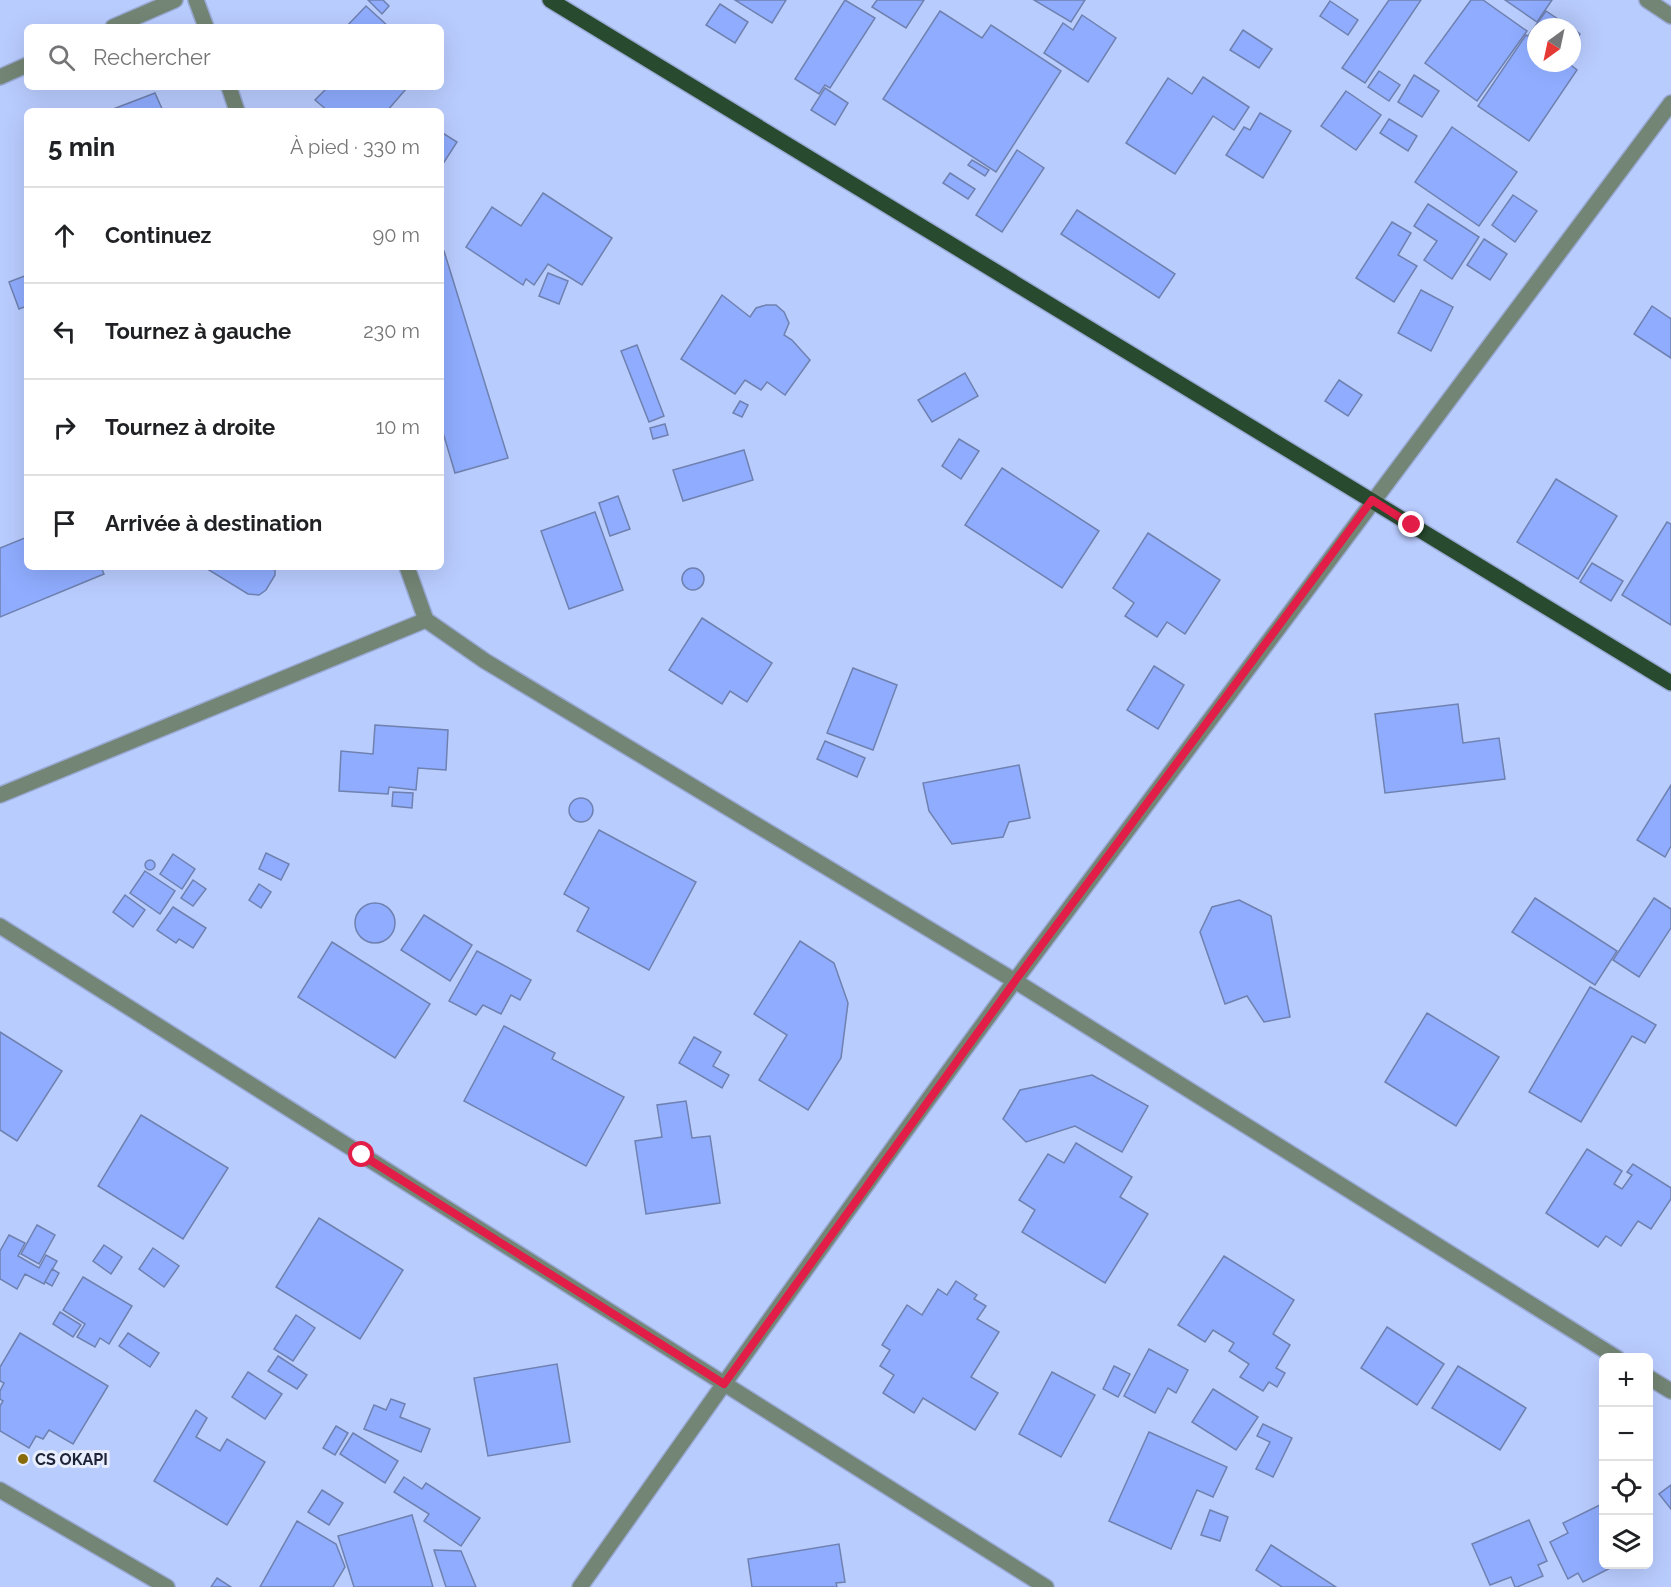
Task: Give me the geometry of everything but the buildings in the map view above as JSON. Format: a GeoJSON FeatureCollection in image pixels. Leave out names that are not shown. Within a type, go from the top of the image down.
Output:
{"type":"FeatureCollection","features":[{"type":"Feature","properties":{"kind":"main road"},"geometry":{"type":"LineString","coordinates":[[550,0],[1671,683]]}},
{"type":"Feature","properties":{"kind":"street"},"geometry":{"type":"LineString","coordinates":[[120,24],[175,0]]}},
{"type":"Feature","properties":{"kind":"street"},"geometry":{"type":"LineString","coordinates":[[196,0],[205,24]]}},
{"type":"Feature","properties":{"kind":"street"},"geometry":{"type":"LineString","coordinates":[[1647,0],[1671,16]]}},
{"type":"Feature","properties":{"kind":"street"},"geometry":{"type":"LineString","coordinates":[[0,77],[24,66]]}},
{"type":"Feature","properties":{"kind":"street"},"geometry":{"type":"LineString","coordinates":[[230,90],[236,108]]}},
{"type":"Feature","properties":{"kind":"street"},"geometry":{"type":"LineString","coordinates":[[580,1587],[1015,981],[1372,500],[1671,103]]}},
{"type":"Feature","properties":{"kind":"street"},"geometry":{"type":"LineString","coordinates":[[408,570],[426,620],[485,661],[1015,981],[1609,1353]]}},
{"type":"Feature","properties":{"kind":"street"},"geometry":{"type":"LineString","coordinates":[[0,795],[426,620]]}},
{"type":"Feature","properties":{"kind":"street"},"geometry":{"type":"LineString","coordinates":[[0,926],[1046,1587]]}},
{"type":"Feature","properties":{"kind":"street"},"geometry":{"type":"LineString","coordinates":[[1653,1380],[1671,1392]]}},
{"type":"Feature","properties":{"kind":"street"},"geometry":{"type":"LineString","coordinates":[[0,1490],[167,1587]]}},
{"type":"Feature","properties":{"kind":"place","name":"CS OKAPI"},"geometry":{"type":"Point","coordinates":[23,1459]}},
{"type":"Feature","properties":{"kind":"route"},"geometry":{"type":"LineString","coordinates":[[362,1155],[724,1384],[1015,981],[1372,500],[1412,525]]}}]}
